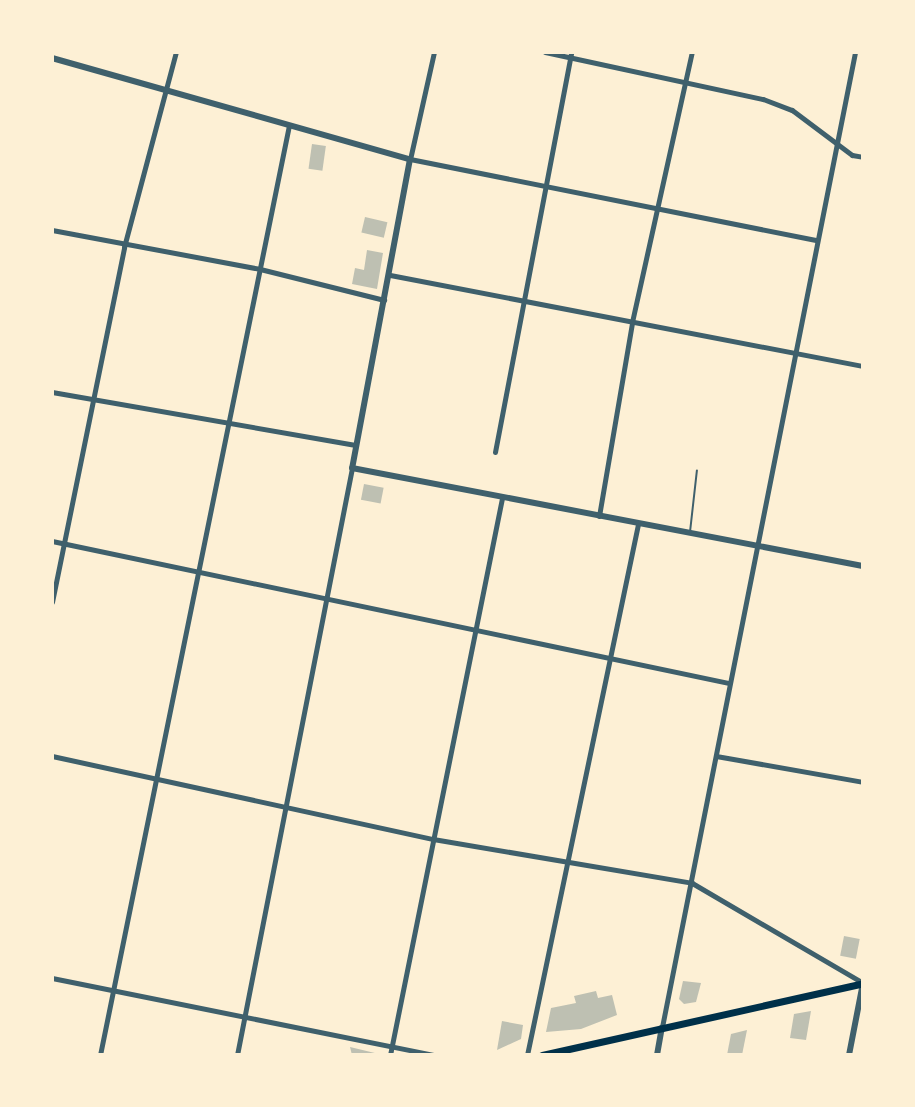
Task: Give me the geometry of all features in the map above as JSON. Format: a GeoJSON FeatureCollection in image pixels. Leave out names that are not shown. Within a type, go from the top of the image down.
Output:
{"type":"FeatureCollection","features":[{"type":"Feature","properties":{"kind":"main road"},"geometry":{"type":"LineString","coordinates":[[542,1055],[863,983]]}},
{"type":"Feature","properties":{"kind":"street"},"geometry":{"type":"LineString","coordinates":[[52,602],[91,397],[124,247],[176,52]]}},
{"type":"Feature","properties":{"kind":"street"},"geometry":{"type":"LineString","coordinates":[[237,1055],[288,804],[410,159],[434,52]]}},
{"type":"Feature","properties":{"kind":"street"},"geometry":{"type":"LineString","coordinates":[[545,52],[570,54],[792,110],[836,143],[863,157]]}},
{"type":"Feature","properties":{"kind":"street"},"geometry":{"type":"LineString","coordinates":[[599,516],[632,322],[692,52]]}},
{"type":"Feature","properties":{"kind":"street"},"geometry":{"type":"LineString","coordinates":[[657,1055],[855,52]]}},
{"type":"Feature","properties":{"kind":"street"},"geometry":{"type":"LineString","coordinates":[[495,452],[521,301],[570,54]]}},
{"type":"Feature","properties":{"kind":"street"},"geometry":{"type":"LineString","coordinates":[[52,58],[410,159],[817,240]]}},
{"type":"Feature","properties":{"kind":"street"},"geometry":{"type":"LineString","coordinates":[[100,1055],[226,421],[289,125]]}},
{"type":"Feature","properties":{"kind":"street"},"geometry":{"type":"LineString","coordinates":[[52,230],[124,247],[260,269],[384,300]]}},
{"type":"Feature","properties":{"kind":"street"},"geometry":{"type":"LineString","coordinates":[[390,275],[863,366]]}},
{"type":"Feature","properties":{"kind":"street"},"geometry":{"type":"LineString","coordinates":[[52,392],[355,445]]}},
{"type":"Feature","properties":{"kind":"street"},"geometry":{"type":"LineString","coordinates":[[352,468],[863,566]]}},
{"type":"Feature","properties":{"kind":"street"},"geometry":{"type":"LineString","coordinates":[[390,1055],[502,498]]}},
{"type":"Feature","properties":{"kind":"street"},"geometry":{"type":"LineString","coordinates":[[527,1055],[638,524]]}},
{"type":"Feature","properties":{"kind":"street"},"geometry":{"type":"LineString","coordinates":[[52,541],[327,599],[476,626],[729,683]]}},
{"type":"Feature","properties":{"kind":"street"},"geometry":{"type":"LineString","coordinates":[[52,756],[288,804],[433,839],[692,883],[863,983],[849,1055]]}},
{"type":"Feature","properties":{"kind":"street"},"geometry":{"type":"LineString","coordinates":[[716,756],[863,782]]}},
{"type":"Feature","properties":{"kind":"street"},"geometry":{"type":"LineString","coordinates":[[52,978],[246,1014],[433,1055]]}},
{"type":"Feature","properties":{"kind":"lane"},"geometry":{"type":"LineString","coordinates":[[690,534],[697,470]]}},
{"type":"Feature","properties":{"kind":"building"},"geometry":{"type":"Polygon","coordinates":[[[312,144],[326,146],[322,171],[309,169],[312,144]]]}},
{"type":"Feature","properties":{"kind":"building"},"geometry":{"type":"Polygon","coordinates":[[[365,217],[387,222],[384,238],[361,233],[365,217]]]}},
{"type":"Feature","properties":{"kind":"building"},"geometry":{"type":"Polygon","coordinates":[[[367,250],[383,253],[377,289],[352,284],[355,268],[364,270],[367,250]]]}},
{"type":"Feature","properties":{"kind":"building"},"geometry":{"type":"Polygon","coordinates":[[[364,484],[384,488],[381,504],[361,500],[364,484]]]}},
{"type":"Feature","properties":{"kind":"building"},"geometry":{"type":"Polygon","coordinates":[[[844,936],[860,939],[856,959],[840,956],[844,936]]]}},
{"type":"Feature","properties":{"kind":"building"},"geometry":{"type":"Polygon","coordinates":[[[683,981],[701,983],[696,1002],[684,1004],[679,999],[683,981]]]}},
{"type":"Feature","properties":{"kind":"building"},"geometry":{"type":"Polygon","coordinates":[[[596,991],[598,998],[612,995],[617,1015],[581,1029],[546,1032],[551,1008],[576,1003],[574,996],[596,991]]]}},
{"type":"Feature","properties":{"kind":"building"},"geometry":{"type":"Polygon","coordinates":[[[811,1011],[806,1040],[790,1038],[794,1014],[811,1011]]]}},
{"type":"Feature","properties":{"kind":"building"},"geometry":{"type":"Polygon","coordinates":[[[502,1021],[523,1025],[521,1039],[497,1050],[502,1021]]]}},
{"type":"Feature","properties":{"kind":"building"},"geometry":{"type":"Polygon","coordinates":[[[747,1030],[742,1055],[727,1055],[731,1034],[747,1030]]]}},
{"type":"Feature","properties":{"kind":"building"},"geometry":{"type":"Polygon","coordinates":[[[350,1047],[379,1054],[379,1055],[352,1055],[350,1047]]]}}]}
